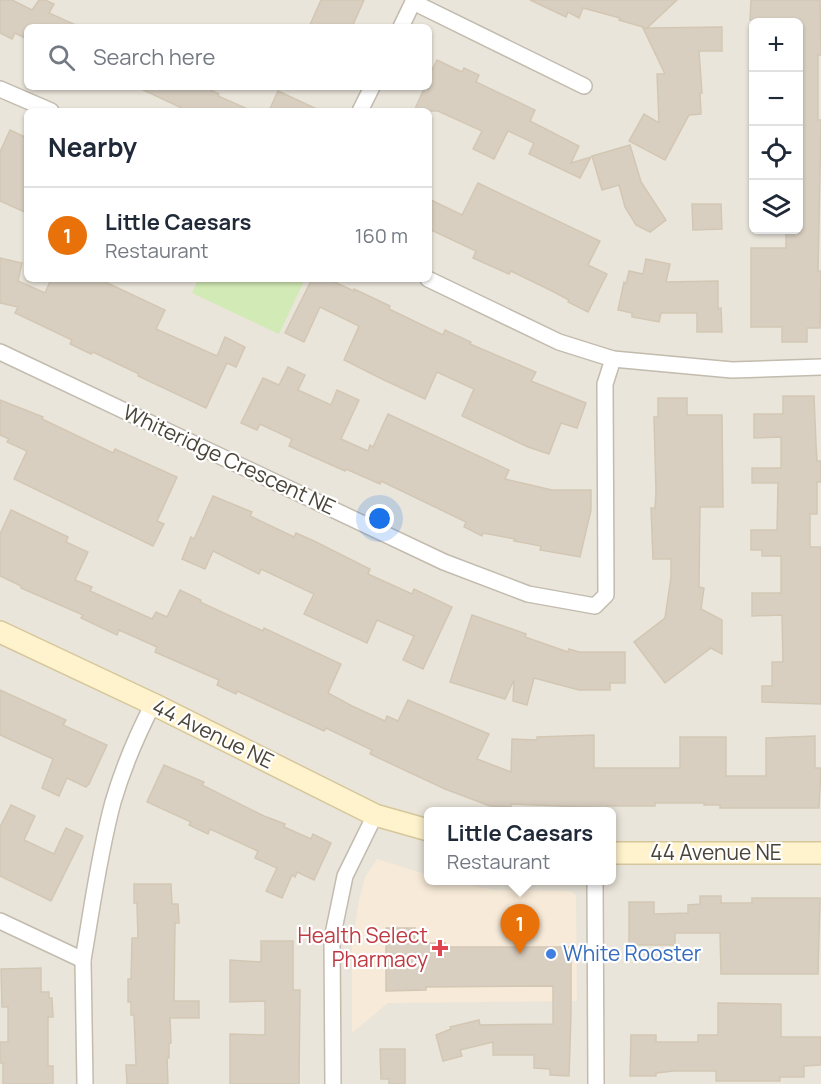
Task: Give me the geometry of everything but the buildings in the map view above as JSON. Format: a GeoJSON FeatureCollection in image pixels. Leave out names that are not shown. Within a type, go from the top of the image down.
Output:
{"type":"FeatureCollection","features":[{"type":"Feature","properties":{"kind":"street"},"geometry":{"type":"LineString","coordinates":[[402,24],[414,1],[584,86]]}},
{"type":"Feature","properties":{"kind":"street"},"geometry":{"type":"LineString","coordinates":[[0,89],[44,108]]}},
{"type":"Feature","properties":{"kind":"street"},"geometry":{"type":"LineString","coordinates":[[362,108],[370,90]]}},
{"type":"Feature","properties":{"kind":"street"},"geometry":{"type":"LineString","coordinates":[[432,281],[559,342],[613,359],[732,370],[821,367]]}},
{"type":"Feature","properties":{"kind":"street","name":"Whiteridge Crescent NE"},"geometry":{"type":"LineString","coordinates":[[0,352],[444,562],[528,594],[595,606],[606,595],[605,384],[613,359]]}},
{"type":"Feature","properties":{"kind":"street","name":"44 Avenue NE"},"geometry":{"type":"LineString","coordinates":[[0,632],[153,704],[375,814],[424,829]]}},
{"type":"Feature","properties":{"kind":"street"},"geometry":{"type":"LineString","coordinates":[[85,1084],[83,960],[105,834],[114,800],[138,733],[153,704]]}},
{"type":"Feature","properties":{"kind":"street"},"geometry":{"type":"LineString","coordinates":[[333,1084],[332,939],[345,876],[375,814]]}},
{"type":"Feature","properties":{"kind":"street","name":"44 Avenue NE"},"geometry":{"type":"LineString","coordinates":[[616,853],[821,853]]}},
{"type":"Feature","properties":{"kind":"street"},"geometry":{"type":"LineString","coordinates":[[595,885],[596,1084]]}},
{"type":"Feature","properties":{"kind":"street"},"geometry":{"type":"LineString","coordinates":[[0,921],[83,960]]}},
{"type":"Feature","properties":{"kind":"shaded area"},"geometry":{"type":"Polygon","coordinates":[[[0,0],[821,0],[821,1084],[0,1084],[0,0]]]}},
{"type":"Feature","properties":{"kind":"shaded area"},"geometry":{"type":"Polygon","coordinates":[[[377,859],[424,874],[424,885],[470,885],[494,890],[571,891],[576,895],[577,1001],[388,1003],[352,1033],[352,947],[359,899],[366,875],[377,859]]]}},
{"type":"Feature","properties":{"kind":"green space"},"geometry":{"type":"Polygon","coordinates":[[[197,282],[304,282],[279,334],[192,293],[197,282]]]}},
{"type":"Feature","properties":{"kind":"place","name":"Health Select Pharmacy"},"geometry":{"type":"Point","coordinates":[440,948]}},
{"type":"Feature","properties":{"kind":"place","name":"Little Caesars"},"geometry":{"type":"Point","coordinates":[520,954]}},
{"type":"Feature","properties":{"kind":"place","name":"White Rooster"},"geometry":{"type":"Point","coordinates":[551,954]}}]}
